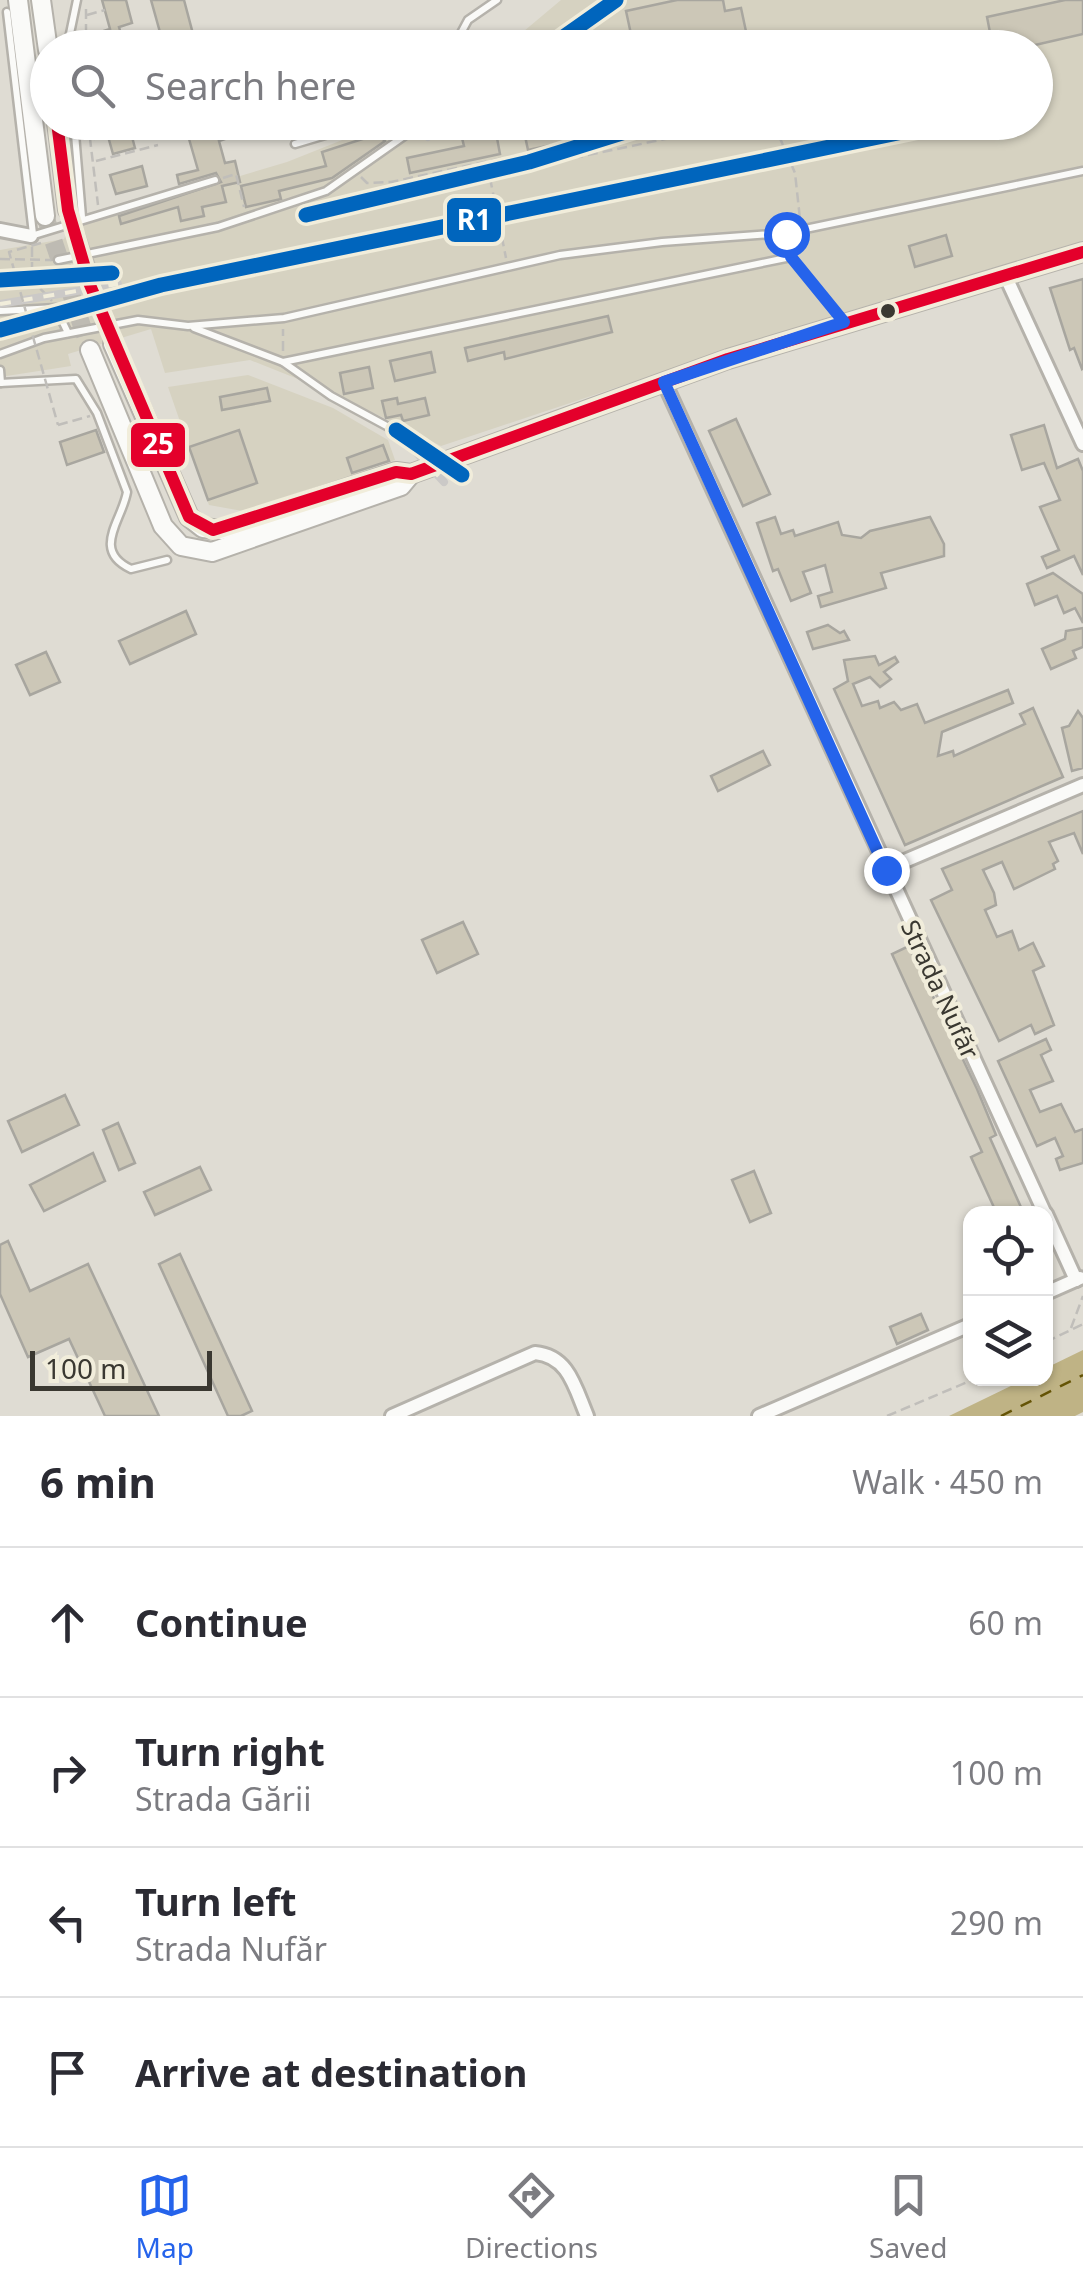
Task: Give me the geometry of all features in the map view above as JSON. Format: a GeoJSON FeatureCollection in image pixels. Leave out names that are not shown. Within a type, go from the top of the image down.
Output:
{"type":"FeatureCollection","features":[{"type":"Feature","properties":{"kind":"main road"},"geometry":{"type":"LineString","coordinates":[[41,0],[45,30]]}},
{"type":"Feature","properties":{"kind":"main road"},"geometry":{"type":"LineString","coordinates":[[12,6],[30,121]]}},
{"type":"Feature","properties":{"kind":"main road"},"geometry":{"type":"LineString","coordinates":[[33,140],[45,216]]}},
{"type":"Feature","properties":{"kind":"main road"},"geometry":{"type":"LineString","coordinates":[[61,140],[75,213]]}},
{"type":"Feature","properties":{"kind":"main road"},"geometry":{"type":"LineString","coordinates":[[113,344],[189,517],[204,528],[222,530],[396,472],[410,474],[844,322],[1083,252]]}},
{"type":"Feature","properties":{"kind":"main road"},"geometry":{"type":"LineString","coordinates":[[90,350],[163,526],[181,546],[212,552],[401,486],[410,474]]}},
{"type":"Feature","properties":{"kind":"street"},"geometry":{"type":"LineString","coordinates":[[0,230],[35,238]]}},
{"type":"Feature","properties":{"kind":"street"},"geometry":{"type":"LineString","coordinates":[[1005,275],[1083,444]]}},
{"type":"Feature","properties":{"kind":"street","name":"Strada Nufăr"},"geometry":{"type":"LineString","coordinates":[[664,382],[1041,1206]]}},
{"type":"Feature","properties":{"kind":"street"},"geometry":{"type":"LineString","coordinates":[[886,870],[1083,785]]}},
{"type":"Feature","properties":{"kind":"street","name":"Strada Nufăr"},"geometry":{"type":"LineString","coordinates":[[1053,1229],[1079,1278]]}},
{"type":"Feature","properties":{"kind":"street"},"geometry":{"type":"LineString","coordinates":[[1053,1290],[1079,1278]]}},
{"type":"Feature","properties":{"kind":"street"},"geometry":{"type":"LineString","coordinates":[[759,1416],[963,1328]]}},
{"type":"Feature","properties":{"kind":"street"},"geometry":{"type":"LineString","coordinates":[[392,1416],[535,1353],[551,1355],[564,1365],[587,1416]]}},
{"type":"Feature","properties":{"kind":"lane"},"geometry":{"type":"LineString","coordinates":[[72,30],[80,0]]}},
{"type":"Feature","properties":{"kind":"lane"},"geometry":{"type":"LineString","coordinates":[[463,30],[468,20],[497,0]]}},
{"type":"Feature","properties":{"kind":"lane"},"geometry":{"type":"LineString","coordinates":[[12,6],[35,238],[75,213],[99,212],[215,180]]}},
{"type":"Feature","properties":{"kind":"lane"},"geometry":{"type":"LineString","coordinates":[[74,140],[75,213]]}},
{"type":"Feature","properties":{"kind":"lane"},"geometry":{"type":"LineString","coordinates":[[295,144],[307,140]]}},
{"type":"Feature","properties":{"kind":"lane"},"geometry":{"type":"LineString","coordinates":[[58,260],[247,218],[326,191],[400,140]]}},
{"type":"Feature","properties":{"kind":"lane"},"geometry":{"type":"LineString","coordinates":[[0,354],[68,333],[138,320],[188,326],[284,318],[508,266],[662,242],[786,234],[1083,171]]}},
{"type":"Feature","properties":{"kind":"lane"},"geometry":{"type":"LineString","coordinates":[[786,234],[791,257],[844,322]]}},
{"type":"Feature","properties":{"kind":"lane"},"geometry":{"type":"LineString","coordinates":[[282,362],[791,257]]}},
{"type":"Feature","properties":{"kind":"lane"},"geometry":{"type":"LineString","coordinates":[[0,311],[56,308],[68,333]]}},
{"type":"Feature","properties":{"kind":"lane"},"geometry":{"type":"LineString","coordinates":[[188,326],[282,362],[331,396],[431,450]]}},
{"type":"Feature","properties":{"kind":"lane"},"geometry":{"type":"LineString","coordinates":[[0,370],[0,383],[76,379],[97,413],[127,492],[109,539],[112,552],[120,564],[132,569],[167,560]]}},
{"type":"Feature","properties":{"kind":"path"},"geometry":{"type":"LineString","coordinates":[[80,0],[87,15],[87,30]]}},
{"type":"Feature","properties":{"kind":"path"},"geometry":{"type":"LineString","coordinates":[[87,15],[104,10]]}},
{"type":"Feature","properties":{"kind":"path"},"geometry":{"type":"LineString","coordinates":[[93,140],[99,212]]}},
{"type":"Feature","properties":{"kind":"path"},"geometry":{"type":"LineString","coordinates":[[357,172],[367,183],[391,182],[569,144],[579,156],[658,140]]}},
{"type":"Feature","properties":{"kind":"path"},"geometry":{"type":"LineString","coordinates":[[781,140],[795,172],[802,230]]}},
{"type":"Feature","properties":{"kind":"path"},"geometry":{"type":"LineString","coordinates":[[94,161],[158,145]]}},
{"type":"Feature","properties":{"kind":"path"},"geometry":{"type":"LineString","coordinates":[[487,162],[508,266]]}},
{"type":"Feature","properties":{"kind":"path"},"geometry":{"type":"LineString","coordinates":[[215,180],[236,174],[247,218]]}},
{"type":"Feature","properties":{"kind":"path"},"geometry":{"type":"LineString","coordinates":[[35,238],[8,252],[58,425],[93,415]]}},
{"type":"Feature","properties":{"kind":"path"},"geometry":{"type":"LineString","coordinates":[[0,258],[58,260]]}},
{"type":"Feature","properties":{"kind":"path"},"geometry":{"type":"LineString","coordinates":[[34,259],[32,280],[56,308]]}},
{"type":"Feature","properties":{"kind":"path"},"geometry":{"type":"LineString","coordinates":[[282,362],[284,318]]}},
{"type":"Feature","properties":{"kind":"path"},"geometry":{"type":"LineString","coordinates":[[1071,1330],[1083,1296]]}},
{"type":"Feature","properties":{"kind":"path"},"geometry":{"type":"LineString","coordinates":[[1053,1339],[1083,1324]]}},
{"type":"Feature","properties":{"kind":"path"},"geometry":{"type":"LineString","coordinates":[[887,1416],[963,1384]]}},
{"type":"Feature","properties":{"kind":"shaded area"},"geometry":{"type":"Polygon","coordinates":[[[561,0],[1083,0],[1083,241],[813,322],[441,446],[333,393],[250,360],[165,373],[151,329],[68,354],[71,366],[0,377],[0,250],[64,239],[69,227],[287,162],[342,140],[1053,140],[1053,30],[525,30],[561,0]]]}},
{"type":"Feature","properties":{"kind":"shaded area"},"geometry":{"type":"Polygon","coordinates":[[[248,375],[333,408],[388,440],[395,460],[248,512],[209,505],[168,387],[248,375]]]}},
{"type":"Feature","properties":{"kind":"shaded area"},"geometry":{"type":"Polygon","coordinates":[[[1083,1350],[1083,1412],[1075,1416],[949,1416],[1011,1386],[1053,1386],[1053,1365],[1083,1350]]]}},
{"type":"Feature","properties":{"kind":"building"},"geometry":{"type":"Polygon","coordinates":[[[102,0],[126,0],[132,23],[119,27],[120,30],[107,30],[110,29],[102,0]]]}},
{"type":"Feature","properties":{"kind":"building"},"geometry":{"type":"Polygon","coordinates":[[[151,0],[184,0],[192,30],[159,30],[151,0]]]}},
{"type":"Feature","properties":{"kind":"building"},"geometry":{"type":"Polygon","coordinates":[[[677,0],[723,0],[725,11],[741,8],[746,30],[630,30],[626,11],[677,0]]]}},
{"type":"Feature","properties":{"kind":"building"},"geometry":{"type":"Polygon","coordinates":[[[1065,0],[1083,0],[1083,34],[1053,41],[1053,30],[990,30],[987,17],[1065,0]]]}},
{"type":"Feature","properties":{"kind":"building"},"geometry":{"type":"Polygon","coordinates":[[[109,140],[133,140],[135,148],[113,154],[109,140]]]}},
{"type":"Feature","properties":{"kind":"building"},"geometry":{"type":"Polygon","coordinates":[[[189,140],[222,140],[219,141],[225,163],[235,161],[240,182],[222,186],[226,202],[202,207],[204,216],[181,221],[178,207],[121,224],[119,216],[221,182],[216,173],[179,184],[177,175],[198,170],[189,140]]]}},
{"type":"Feature","properties":{"kind":"building"},"geometry":{"type":"Polygon","coordinates":[[[359,140],[385,141],[332,178],[279,191],[281,199],[246,207],[241,186],[326,166],[322,152],[359,140]]]}},
{"type":"Feature","properties":{"kind":"building"},"geometry":{"type":"Polygon","coordinates":[[[462,140],[497,140],[500,154],[410,173],[407,158],[464,146],[462,140]]]}},
{"type":"Feature","properties":{"kind":"building"},"geometry":{"type":"Polygon","coordinates":[[[526,140],[571,140],[571,141],[528,150],[526,140]]]}},
{"type":"Feature","properties":{"kind":"building"},"geometry":{"type":"Polygon","coordinates":[[[142,166],[147,186],[116,194],[110,175],[142,166]]]}},
{"type":"Feature","properties":{"kind":"building"},"geometry":{"type":"Polygon","coordinates":[[[946,235],[952,256],[915,267],[909,246],[946,235]]]}},
{"type":"Feature","properties":{"kind":"building"},"geometry":{"type":"Polygon","coordinates":[[[1083,279],[1082,369],[1074,348],[1070,350],[1050,288],[1083,279]]]}},
{"type":"Feature","properties":{"kind":"building"},"geometry":{"type":"Polygon","coordinates":[[[608,316],[612,332],[505,359],[504,352],[468,361],[465,348],[608,316]]]}},
{"type":"Feature","properties":{"kind":"building"},"geometry":{"type":"Polygon","coordinates":[[[431,352],[435,372],[395,381],[390,361],[431,352]]]}},
{"type":"Feature","properties":{"kind":"building"},"geometry":{"type":"Polygon","coordinates":[[[369,367],[373,388],[344,394],[340,373],[369,367]]]}},
{"type":"Feature","properties":{"kind":"building"},"geometry":{"type":"Polygon","coordinates":[[[267,388],[270,401],[222,410],[220,397],[267,388]]]}},
{"type":"Feature","properties":{"kind":"building"},"geometry":{"type":"Polygon","coordinates":[[[397,398],[398,404],[425,398],[429,415],[403,421],[401,415],[386,418],[382,401],[397,398]]]}},
{"type":"Feature","properties":{"kind":"building"},"geometry":{"type":"Polygon","coordinates":[[[736,419],[770,494],[743,506],[709,431],[736,419]]]}},
{"type":"Feature","properties":{"kind":"building"},"geometry":{"type":"Polygon","coordinates":[[[1044,425],[1057,468],[1078,459],[1083,471],[1083,575],[1074,556],[1047,568],[1042,557],[1059,550],[1040,507],[1060,500],[1044,463],[1022,470],[1011,435],[1044,425]]]}},
{"type":"Feature","properties":{"kind":"building"},"geometry":{"type":"Polygon","coordinates":[[[96,430],[104,452],[67,465],[60,442],[96,430]]]}},
{"type":"Feature","properties":{"kind":"building"},"geometry":{"type":"Polygon","coordinates":[[[239,430],[257,483],[208,500],[189,447],[239,430]]]}},
{"type":"Feature","properties":{"kind":"building"},"geometry":{"type":"Polygon","coordinates":[[[383,445],[389,461],[352,473],[347,458],[383,445]]]}},
{"type":"Feature","properties":{"kind":"building"},"geometry":{"type":"Polygon","coordinates":[[[775,517],[781,534],[793,530],[795,536],[838,522],[842,535],[861,538],[870,531],[930,517],[944,544],[944,556],[881,573],[886,588],[821,607],[818,596],[832,592],[825,565],[803,572],[811,593],[791,601],[778,569],[773,571],[757,523],[775,517]]]}},
{"type":"Feature","properties":{"kind":"building"},"geometry":{"type":"Polygon","coordinates":[[[1053,573],[1083,594],[1083,623],[1075,608],[1064,613],[1057,596],[1035,605],[1027,584],[1053,573]]]}},
{"type":"Feature","properties":{"kind":"building"},"geometry":{"type":"Polygon","coordinates":[[[186,611],[196,634],[130,664],[119,641],[186,611]]]}},
{"type":"Feature","properties":{"kind":"building"},"geometry":{"type":"Polygon","coordinates":[[[828,625],[840,633],[844,631],[849,640],[813,649],[807,632],[828,625]]]}},
{"type":"Feature","properties":{"kind":"building"},"geometry":{"type":"Polygon","coordinates":[[[1083,628],[1083,647],[1073,651],[1076,658],[1051,669],[1042,649],[1065,639],[1066,631],[1083,628]]]}},
{"type":"Feature","properties":{"kind":"building"},"geometry":{"type":"Polygon","coordinates":[[[46,652],[60,682],[30,695],[16,665],[46,652]]]}},
{"type":"Feature","properties":{"kind":"building"},"geometry":{"type":"Polygon","coordinates":[[[875,656],[879,665],[895,657],[898,662],[884,672],[891,679],[880,687],[870,677],[853,684],[862,706],[878,701],[880,708],[894,702],[901,710],[917,704],[925,723],[1008,690],[1013,703],[942,732],[938,756],[953,751],[954,756],[1025,724],[1020,714],[1033,708],[1063,777],[905,845],[834,689],[848,681],[844,660],[875,656]]]}},
{"type":"Feature","properties":{"kind":"building"},"geometry":{"type":"Polygon","coordinates":[[[1078,711],[1083,718],[1083,768],[1072,771],[1062,728],[1069,726],[1078,711]]]}},
{"type":"Feature","properties":{"kind":"building"},"geometry":{"type":"Polygon","coordinates":[[[763,751],[770,765],[718,791],[711,776],[763,751]]]}},
{"type":"Feature","properties":{"kind":"building"},"geometry":{"type":"Polygon","coordinates":[[[1083,811],[1083,854],[1074,833],[1049,842],[1058,861],[1053,864],[1055,869],[1014,889],[1002,862],[983,870],[996,905],[985,910],[997,937],[1012,931],[1019,950],[1033,943],[1044,966],[1033,971],[1054,1025],[1035,1034],[1031,1025],[999,1041],[931,900],[952,890],[942,869],[1083,811]]]}},
{"type":"Feature","properties":{"kind":"building"},"geometry":{"type":"Polygon","coordinates":[[[463,922],[478,954],[437,973],[422,940],[463,922]]]}},
{"type":"Feature","properties":{"kind":"building"},"geometry":{"type":"Polygon","coordinates":[[[909,946],[977,1089],[996,1135],[990,1138],[1020,1206],[993,1206],[971,1157],[982,1152],[892,954],[909,946]]]}},
{"type":"Feature","properties":{"kind":"building"},"geometry":{"type":"Polygon","coordinates":[[[1046,1039],[1051,1050],[1041,1055],[1053,1081],[1030,1090],[1040,1112],[1061,1104],[1075,1132],[1083,1129],[1083,1163],[1060,1170],[1056,1159],[1063,1156],[1055,1138],[1037,1146],[998,1061],[1046,1039]]]}},
{"type":"Feature","properties":{"kind":"building"},"geometry":{"type":"Polygon","coordinates":[[[65,1095],[79,1125],[22,1152],[8,1121],[65,1095]]]}},
{"type":"Feature","properties":{"kind":"building"},"geometry":{"type":"Polygon","coordinates":[[[118,1123],[135,1163],[119,1170],[103,1130],[118,1123]]]}},
{"type":"Feature","properties":{"kind":"building"},"geometry":{"type":"Polygon","coordinates":[[[93,1153],[105,1181],[44,1211],[30,1185],[93,1153]]]}},
{"type":"Feature","properties":{"kind":"building"},"geometry":{"type":"Polygon","coordinates":[[[200,1167],[211,1190],[155,1215],[144,1192],[200,1167]]]}},
{"type":"Feature","properties":{"kind":"building"},"geometry":{"type":"Polygon","coordinates":[[[754,1171],[771,1213],[750,1222],[732,1180],[754,1171]]]}},
{"type":"Feature","properties":{"kind":"building"},"geometry":{"type":"Polygon","coordinates":[[[8,1241],[30,1291],[88,1264],[159,1416],[105,1416],[69,1339],[28,1357],[0,1294],[0,1245],[8,1241]]]}},
{"type":"Feature","properties":{"kind":"building"},"geometry":{"type":"Polygon","coordinates":[[[180,1254],[252,1411],[241,1416],[228,1416],[159,1264],[180,1254]]]}},
{"type":"Feature","properties":{"kind":"building"},"geometry":{"type":"Polygon","coordinates":[[[921,1314],[928,1330],[897,1344],[890,1327],[921,1314]]]}},
{"type":"Feature","properties":{"kind":"ferry route"},"geometry":{"type":"LineString","coordinates":[[1001,1416],[1083,1375]]}},
{"type":"Feature","properties":{"kind":"tunnel"},"geometry":{"type":"LineString","coordinates":[[68,210],[113,344]]}},
{"type":"Feature","properties":{"kind":"tunnel"},"geometry":{"type":"LineString","coordinates":[[45,216],[90,350]]}},
{"type":"Feature","properties":{"kind":"railway"},"geometry":{"type":"LineString","coordinates":[[574,30],[616,0]]}},
{"type":"Feature","properties":{"kind":"railway"},"geometry":{"type":"LineString","coordinates":[[306,215],[529,162],[599,140]]}},
{"type":"Feature","properties":{"kind":"railway"},"geometry":{"type":"LineString","coordinates":[[0,304],[118,284]]}},
{"type":"Feature","properties":{"kind":"railway"},"geometry":{"type":"LineString","coordinates":[[396,430],[462,475]]}},
{"type":"Feature","properties":{"kind":"railway"},"geometry":{"type":"LineString","coordinates":[[416,452],[444,482]]}},
{"type":"Feature","properties":{"kind":"transit line","name":"R1"},"geometry":{"type":"LineString","coordinates":[[574,30],[616,0]]}},
{"type":"Feature","properties":{"kind":"transit line","name":"25"},"geometry":{"type":"LineString","coordinates":[[59,140],[68,210],[90,285],[189,517],[213,530],[396,472],[411,474],[728,359],[1083,252]]}},
{"type":"Feature","properties":{"kind":"transit line","name":"R1"},"geometry":{"type":"LineString","coordinates":[[306,215],[529,162],[599,140]]}},
{"type":"Feature","properties":{"kind":"transit line","name":"R1"},"geometry":{"type":"LineString","coordinates":[[0,330],[161,285],[864,140]]}},
{"type":"Feature","properties":{"kind":"transit line","name":"R1"},"geometry":{"type":"LineString","coordinates":[[0,280],[112,273]]}},
{"type":"Feature","properties":{"kind":"transit line","name":"R1"},"geometry":{"type":"LineString","coordinates":[[396,430],[462,475]]}},
{"type":"Feature","properties":{"kind":"route"},"geometry":{"type":"LineString","coordinates":[[786,234],[791,257],[844,322],[664,382],[886,870]]}}]}
